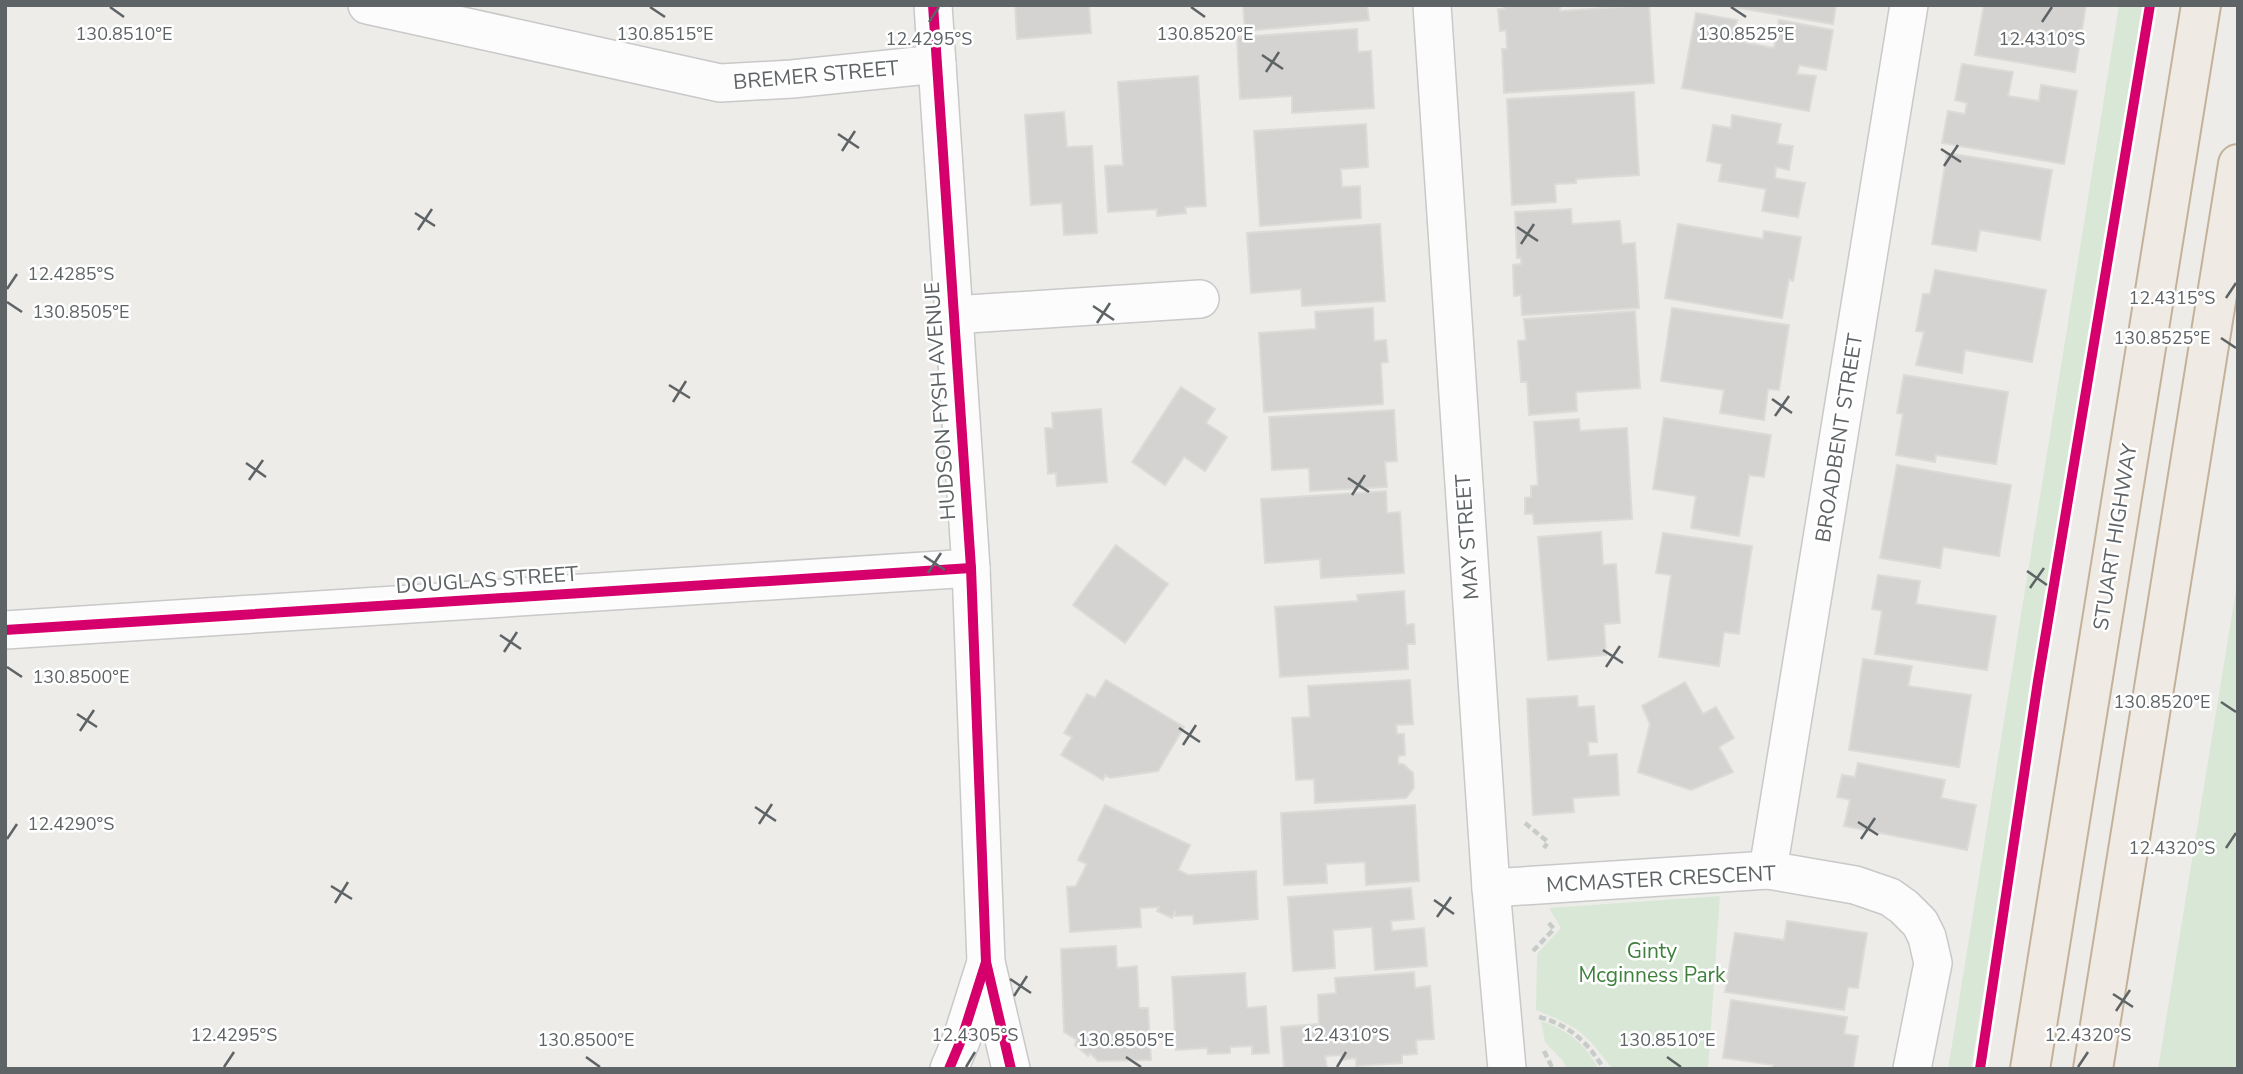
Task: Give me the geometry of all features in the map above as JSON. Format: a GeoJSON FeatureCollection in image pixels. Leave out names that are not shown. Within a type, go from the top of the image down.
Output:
{"type":"FeatureCollection","features":[{"type":"Feature","properties":{"kind":"highway","name":"STUART HIGHWAY"},"geometry":{"type":"LineString","coordinates":[[2030,1069],[2201,5]]}},
{"type":"Feature","properties":{"kind":"highway"},"geometry":{"type":"LineString","coordinates":[[2093,1069],[2238,164]]}},
{"type":"Feature","properties":{"kind":"street","name":"BREMER STREET"},"geometry":{"type":"LineString","coordinates":[[367,5],[720,83],[792,79],[937,64]]}},
{"type":"Feature","properties":{"kind":"street","name":"HUDSON FYSH AVENUE"},"geometry":{"type":"LineString","coordinates":[[933,5],[971,568],[986,962]]}},
{"type":"Feature","properties":{"kind":"street","name":"MAY STREET"},"geometry":{"type":"LineString","coordinates":[[1432,5],[1491,888],[1507,1069]]}},
{"type":"Feature","properties":{"kind":"street","name":"BROADBENT STREET"},"geometry":{"type":"LineString","coordinates":[[1768,870],[1909,5]]}},
{"type":"Feature","properties":{"kind":"street"},"geometry":{"type":"LineString","coordinates":[[953,315],[1200,299]]}},
{"type":"Feature","properties":{"kind":"street","name":"DOUGLAS STREET"},"geometry":{"type":"LineString","coordinates":[[5,629],[971,568]]}},
{"type":"Feature","properties":{"kind":"street","name":"MCMASTER CRESCENT"},"geometry":{"type":"LineString","coordinates":[[1491,888],[1768,870],[1855,885],[1890,897],[1920,923],[1927,937],[1933,963],[1912,1069]]}},
{"type":"Feature","properties":{"kind":"street"},"geometry":{"type":"LineString","coordinates":[[949,1069],[962,1038],[986,962]]}},
{"type":"Feature","properties":{"kind":"street"},"geometry":{"type":"LineString","coordinates":[[986,962],[1011,1069]]}},
{"type":"Feature","properties":{"kind":"path"},"geometry":{"type":"LineString","coordinates":[[1535,1017],[1558,1022],[1573,1031],[1590,1046],[1604,1069]]}},
{"type":"Feature","properties":{"kind":"green space"},"geometry":{"type":"Polygon","coordinates":[[[2119,5],[2143,5],[1971,1069],[1948,1069],[2119,5]]]}},
{"type":"Feature","properties":{"kind":"green space"},"geometry":{"type":"Polygon","coordinates":[[[2238,577],[2238,1069],[2158,1069],[2238,577]]]}},
{"type":"Feature","properties":{"kind":"green space","name":"Ginty Mcginness Park"},"geometry":{"type":"Polygon","coordinates":[[[1720,896],[1708,1069],[1612,1069],[1587,1038],[1561,1021],[1536,1010],[1537,954],[1561,928],[1549,908],[1720,896]]]}},
{"type":"Feature","properties":{"kind":"green space"},"geometry":{"type":"Polygon","coordinates":[[[1541,1021],[1575,1039],[1599,1069],[1567,1069],[1545,1042],[1541,1021]]]}},
{"type":"Feature","properties":{"kind":"building"},"geometry":{"type":"Polygon","coordinates":[[[1015,5],[1089,5],[1091,33],[1017,39],[1015,5]]]}},
{"type":"Feature","properties":{"kind":"building"},"geometry":{"type":"Polygon","coordinates":[[[1243,5],[1367,5],[1369,20],[1245,31],[1243,5]]]}},
{"type":"Feature","properties":{"kind":"building"},"geometry":{"type":"Polygon","coordinates":[[[1504,5],[1560,5],[1560,11],[1649,5],[1654,83],[1504,93],[1502,49],[1507,49],[1506,30],[1500,31],[1498,9],[1504,9],[1504,5]]]}},
{"type":"Feature","properties":{"kind":"building"},"geometry":{"type":"Polygon","coordinates":[[[1721,5],[1836,5],[1833,24],[1721,5]]]}},
{"type":"Feature","properties":{"kind":"building"},"geometry":{"type":"Polygon","coordinates":[[[1984,5],[2086,5],[2075,72],[1975,55],[1984,5]]]}},
{"type":"Feature","properties":{"kind":"building"},"geometry":{"type":"Polygon","coordinates":[[[1696,13],[1737,20],[1733,40],[1774,48],[1779,20],[1833,30],[1826,70],[1799,65],[1797,74],[1816,76],[1809,111],[1682,88],[1696,13]]]}},
{"type":"Feature","properties":{"kind":"building"},"geometry":{"type":"Polygon","coordinates":[[[1357,29],[1358,52],[1371,51],[1374,108],[1292,113],[1292,96],[1240,99],[1237,37],[1357,29]]]}},
{"type":"Feature","properties":{"kind":"building"},"geometry":{"type":"Polygon","coordinates":[[[1962,64],[2013,72],[2008,96],[2039,101],[2041,85],[2077,91],[2064,164],[1942,143],[1948,111],[1965,114],[1967,103],[1955,100],[1962,64]]]}},
{"type":"Feature","properties":{"kind":"building"},"geometry":{"type":"Polygon","coordinates":[[[1198,76],[1206,206],[1185,207],[1186,213],[1157,216],[1157,209],[1108,212],[1105,166],[1123,165],[1118,82],[1198,76]]]}},
{"type":"Feature","properties":{"kind":"building"},"geometry":{"type":"Polygon","coordinates":[[[1634,92],[1639,175],[1576,179],[1576,183],[1555,184],[1556,202],[1512,205],[1507,99],[1634,92]]]}},
{"type":"Feature","properties":{"kind":"building"},"geometry":{"type":"Polygon","coordinates":[[[1064,112],[1067,147],[1092,146],[1097,233],[1064,235],[1062,203],[1031,205],[1025,115],[1064,112]]]}},
{"type":"Feature","properties":{"kind":"building"},"geometry":{"type":"Polygon","coordinates":[[[1732,115],[1781,124],[1777,144],[1793,146],[1789,170],[1776,167],[1775,178],[1805,183],[1798,217],[1762,211],[1766,189],[1719,181],[1722,164],[1707,161],[1713,125],[1731,128],[1732,115]]]}},
{"type":"Feature","properties":{"kind":"building"},"geometry":{"type":"Polygon","coordinates":[[[1366,124],[1368,167],[1341,169],[1342,187],[1360,186],[1361,218],[1260,226],[1254,131],[1366,124]]]}},
{"type":"Feature","properties":{"kind":"building"},"geometry":{"type":"Polygon","coordinates":[[[1947,153],[2052,170],[2040,240],[1980,230],[1976,251],[1932,244],[1947,153]]]}},
{"type":"Feature","properties":{"kind":"building"},"geometry":{"type":"Polygon","coordinates":[[[1571,209],[1572,224],[1620,221],[1622,244],[1635,243],[1639,308],[1522,315],[1521,295],[1514,296],[1513,265],[1521,264],[1521,258],[1517,258],[1515,212],[1571,209]]]}},
{"type":"Feature","properties":{"kind":"building"},"geometry":{"type":"Polygon","coordinates":[[[1380,224],[1385,301],[1302,306],[1301,289],[1251,293],[1247,233],[1380,224]]]}},
{"type":"Feature","properties":{"kind":"building"},"geometry":{"type":"Polygon","coordinates":[[[1678,224],[1763,239],[1764,231],[1801,237],[1793,281],[1789,279],[1782,318],[1665,298],[1678,224]]]}},
{"type":"Feature","properties":{"kind":"building"},"geometry":{"type":"Polygon","coordinates":[[[1935,270],[2046,290],[2032,362],[1965,350],[1962,373],[1916,365],[1924,332],[1916,331],[1923,294],[1930,294],[1935,270]]]}},
{"type":"Feature","properties":{"kind":"building"},"geometry":{"type":"Polygon","coordinates":[[[1373,308],[1374,341],[1386,340],[1388,362],[1381,363],[1383,404],[1264,412],[1259,333],[1316,329],[1315,312],[1373,308]]]}},
{"type":"Feature","properties":{"kind":"building"},"geometry":{"type":"Polygon","coordinates":[[[1672,308],[1789,325],[1779,390],[1768,389],[1764,420],[1720,413],[1724,390],[1661,381],[1672,308]]]}},
{"type":"Feature","properties":{"kind":"building"},"geometry":{"type":"Polygon","coordinates":[[[1635,311],[1640,388],[1576,392],[1577,411],[1529,415],[1527,382],[1521,382],[1518,341],[1526,340],[1524,319],[1635,311]]]}},
{"type":"Feature","properties":{"kind":"building"},"geometry":{"type":"Polygon","coordinates":[[[1904,375],[2008,392],[1996,464],[1936,455],[1935,462],[1896,455],[1903,414],[1897,413],[1904,375]]]}},
{"type":"Feature","properties":{"kind":"building"},"geometry":{"type":"Polygon","coordinates":[[[1181,387],[1215,409],[1206,423],[1227,437],[1205,471],[1184,457],[1165,485],[1132,462],[1181,387]]]}},
{"type":"Feature","properties":{"kind":"building"},"geometry":{"type":"Polygon","coordinates":[[[1101,409],[1107,482],[1057,486],[1056,473],[1048,474],[1045,428],[1053,428],[1052,413],[1101,409]]]}},
{"type":"Feature","properties":{"kind":"building"},"geometry":{"type":"Polygon","coordinates":[[[1394,410],[1397,461],[1385,462],[1387,487],[1310,491],[1309,468],[1272,470],[1269,417],[1394,410]]]}},
{"type":"Feature","properties":{"kind":"building"},"geometry":{"type":"Polygon","coordinates":[[[1664,418],[1771,435],[1764,477],[1749,475],[1739,536],[1691,528],[1696,496],[1653,489],[1664,418]]]}},
{"type":"Feature","properties":{"kind":"building"},"geometry":{"type":"Polygon","coordinates":[[[1579,419],[1580,431],[1627,428],[1632,519],[1534,524],[1533,514],[1525,514],[1525,498],[1531,497],[1531,486],[1538,485],[1534,422],[1579,419]]]}},
{"type":"Feature","properties":{"kind":"building"},"geometry":{"type":"Polygon","coordinates":[[[1897,465],[2011,485],[1999,556],[1943,547],[1940,568],[1880,558],[1897,465]]]}},
{"type":"Feature","properties":{"kind":"building"},"geometry":{"type":"Polygon","coordinates":[[[1386,491],[1387,513],[1400,512],[1404,573],[1321,578],[1320,559],[1265,563],[1261,499],[1386,491]]]}},
{"type":"Feature","properties":{"kind":"building"},"geometry":{"type":"Polygon","coordinates":[[[1601,532],[1603,565],[1616,564],[1620,623],[1604,624],[1606,655],[1548,660],[1538,537],[1601,532]]]}},
{"type":"Feature","properties":{"kind":"building"},"geometry":{"type":"Polygon","coordinates":[[[1663,533],[1752,546],[1739,634],[1724,632],[1719,666],[1659,657],[1671,575],[1656,573],[1663,533]]]}},
{"type":"Feature","properties":{"kind":"building"},"geometry":{"type":"Polygon","coordinates":[[[1116,545],[1168,584],[1125,643],[1073,605],[1116,545]]]}},
{"type":"Feature","properties":{"kind":"building"},"geometry":{"type":"Polygon","coordinates":[[[1878,575],[1920,581],[1916,604],[1996,616],[1987,670],[1875,654],[1882,611],[1872,609],[1878,575]]]}},
{"type":"Feature","properties":{"kind":"building"},"geometry":{"type":"Polygon","coordinates":[[[1404,591],[1406,625],[1414,624],[1415,644],[1407,644],[1408,669],[1280,677],[1275,607],[1358,601],[1357,595],[1404,591]]]}},
{"type":"Feature","properties":{"kind":"building"},"geometry":{"type":"Polygon","coordinates":[[[1863,659],[1912,666],[1908,686],[1971,695],[1959,767],[1849,750],[1863,659]]]}},
{"type":"Feature","properties":{"kind":"building"},"geometry":{"type":"Polygon","coordinates":[[[1106,680],[1184,727],[1158,771],[1110,778],[1105,775],[1103,780],[1061,755],[1072,737],[1064,733],[1087,694],[1095,698],[1106,680]]]}},
{"type":"Feature","properties":{"kind":"building"},"geometry":{"type":"Polygon","coordinates":[[[1410,680],[1413,724],[1396,725],[1397,734],[1404,734],[1405,755],[1398,756],[1398,764],[1403,764],[1413,773],[1414,788],[1406,798],[1315,803],[1314,779],[1296,780],[1292,718],[1310,717],[1308,686],[1410,680]]]}},
{"type":"Feature","properties":{"kind":"building"},"geometry":{"type":"Polygon","coordinates":[[[1685,682],[1703,714],[1716,707],[1734,738],[1719,747],[1733,772],[1691,790],[1638,772],[1650,724],[1642,706],[1685,682]]]}},
{"type":"Feature","properties":{"kind":"building"},"geometry":{"type":"Polygon","coordinates":[[[1577,696],[1578,707],[1594,706],[1597,742],[1588,742],[1589,756],[1617,754],[1619,795],[1573,798],[1574,812],[1533,815],[1527,699],[1577,696]]]}},
{"type":"Feature","properties":{"kind":"building"},"geometry":{"type":"Polygon","coordinates":[[[1858,763],[1945,780],[1941,798],[1976,805],[1967,850],[1844,826],[1850,800],[1837,797],[1842,775],[1855,777],[1858,763]]]}},
{"type":"Feature","properties":{"kind":"building"},"geometry":{"type":"Polygon","coordinates":[[[1105,805],[1190,845],[1178,870],[1188,875],[1256,871],[1258,919],[1194,924],[1193,915],[1175,916],[1175,911],[1172,918],[1157,911],[1159,907],[1140,908],[1141,927],[1070,932],[1067,887],[1076,886],[1087,864],[1078,860],[1105,805]]]}},
{"type":"Feature","properties":{"kind":"building"},"geometry":{"type":"Polygon","coordinates":[[[1415,805],[1419,881],[1366,885],[1365,862],[1326,864],[1327,883],[1284,885],[1281,813],[1415,805]]]}},
{"type":"Feature","properties":{"kind":"building"},"geometry":{"type":"Polygon","coordinates":[[[1411,888],[1414,919],[1391,921],[1392,931],[1424,928],[1427,966],[1375,970],[1372,927],[1333,930],[1335,968],[1293,971],[1288,897],[1411,888]]]}},
{"type":"Feature","properties":{"kind":"building"},"geometry":{"type":"Polygon","coordinates":[[[1787,921],[1867,933],[1858,988],[1848,987],[1844,1010],[1725,992],[1735,933],[1784,940],[1787,921]]]}},
{"type":"Feature","properties":{"kind":"building"},"geometry":{"type":"Polygon","coordinates":[[[1116,946],[1117,968],[1137,966],[1139,1008],[1148,1008],[1151,1060],[1098,1061],[1075,1045],[1077,1040],[1064,1032],[1061,949],[1116,946]]]}},
{"type":"Feature","properties":{"kind":"building"},"geometry":{"type":"Polygon","coordinates":[[[1414,972],[1415,988],[1430,986],[1434,1039],[1416,1040],[1417,1054],[1402,1055],[1402,1063],[1356,1066],[1356,1058],[1342,1060],[1341,1055],[1325,1056],[1327,1068],[1284,1069],[1281,1027],[1319,1024],[1318,995],[1336,993],[1335,978],[1414,972]]]}},
{"type":"Feature","properties":{"kind":"building"},"geometry":{"type":"Polygon","coordinates":[[[1245,973],[1247,1008],[1266,1006],[1269,1053],[1252,1054],[1252,1046],[1230,1047],[1230,1053],[1208,1054],[1207,1048],[1176,1050],[1172,977],[1245,973]]]}},
{"type":"Feature","properties":{"kind":"building"},"geometry":{"type":"Polygon","coordinates":[[[1731,1000],[1847,1017],[1844,1034],[1858,1036],[1853,1069],[1772,1069],[1773,1065],[1723,1058],[1731,1000]]]}},
{"type":"Feature","properties":{"kind":"cycle path"},"geometry":{"type":"LineString","coordinates":[[933,5],[971,568],[986,962],[1011,1069]]}},
{"type":"Feature","properties":{"kind":"cycle path"},"geometry":{"type":"LineString","coordinates":[[1980,1069],[2038,681],[2150,5]]}},
{"type":"Feature","properties":{"kind":"cycle path"},"geometry":{"type":"LineString","coordinates":[[5,630],[971,568]]}},
{"type":"Feature","properties":{"kind":"cycle path"},"geometry":{"type":"LineString","coordinates":[[949,1069],[962,1038],[986,962]]}}]}
